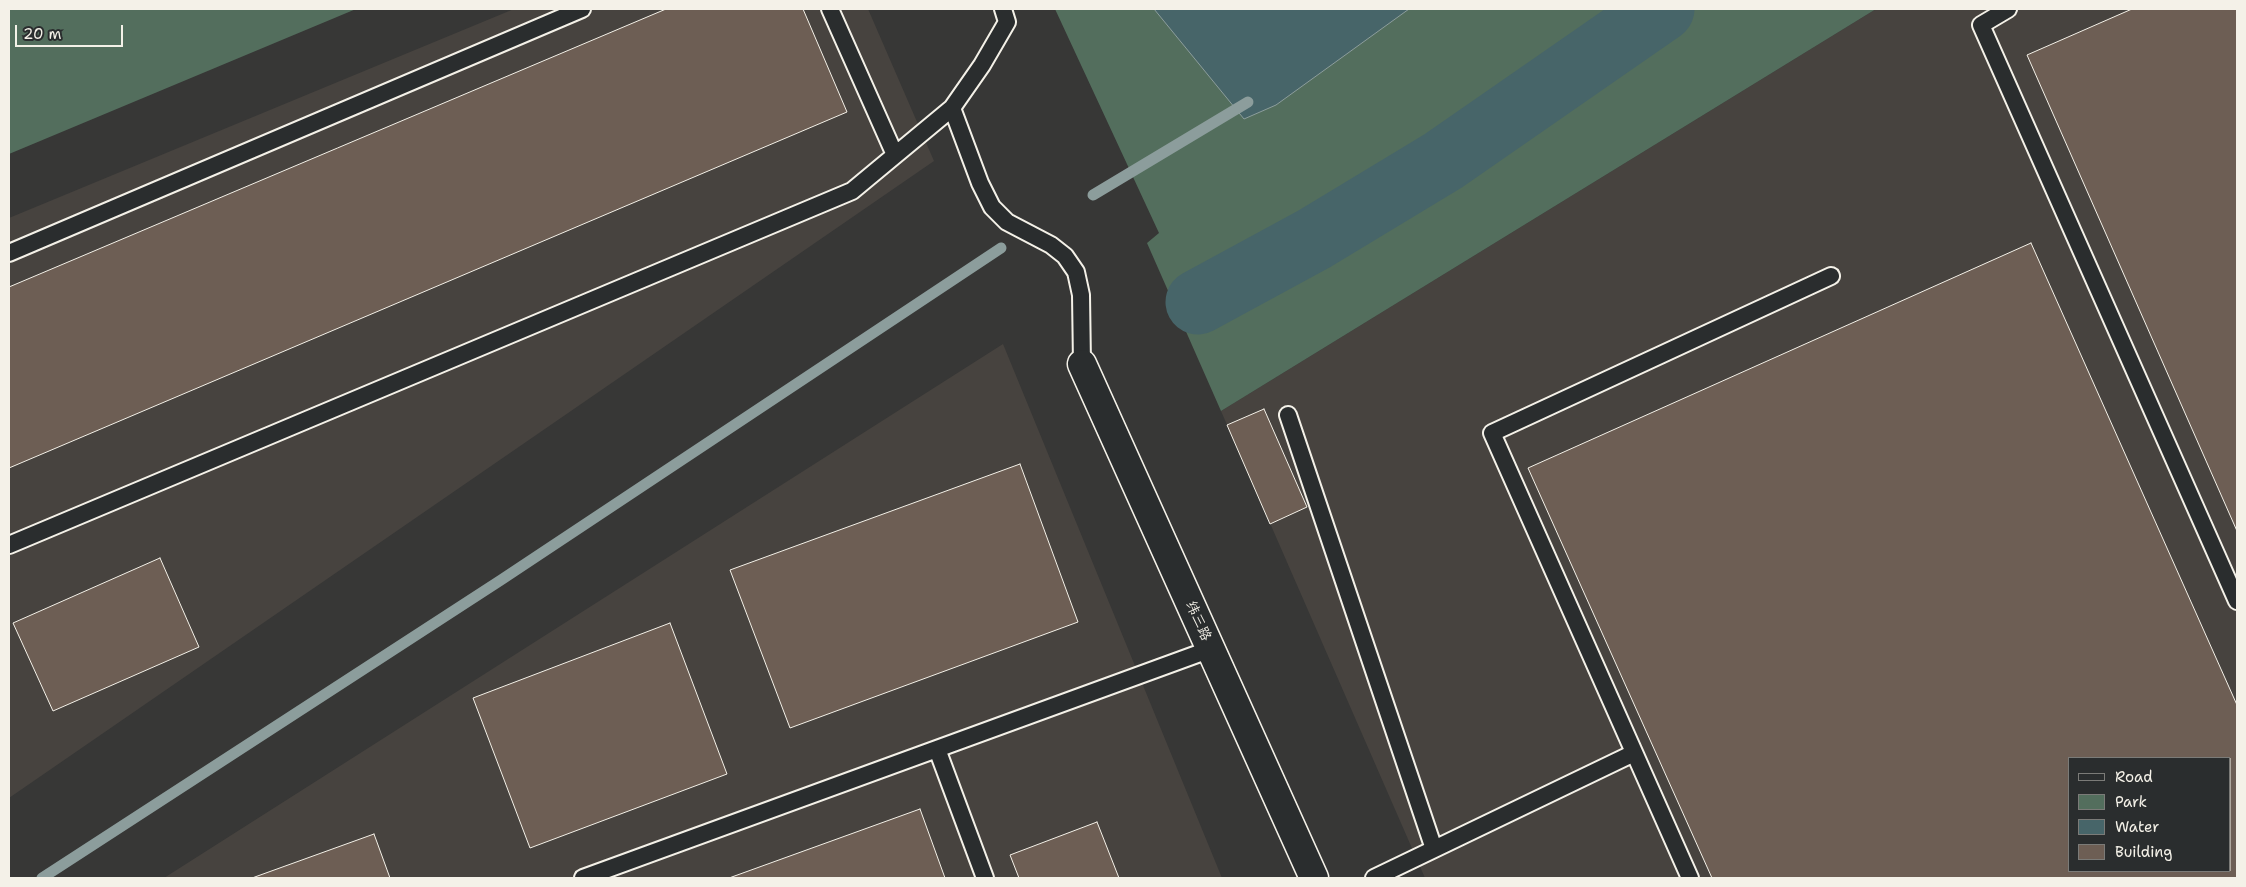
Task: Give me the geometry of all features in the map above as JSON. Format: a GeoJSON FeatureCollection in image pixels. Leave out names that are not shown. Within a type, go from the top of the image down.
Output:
{"type":"FeatureCollection","features":[{"type":"Feature","properties":{"kind":"street","name":"纬三路"},"geometry":{"type":"LineString","coordinates":[[1082,364],[1314,878]]}},
{"type":"Feature","properties":{"kind":"lane"},"geometry":{"type":"LineString","coordinates":[[9,253],[582,9]]}},
{"type":"Feature","properties":{"kind":"lane"},"geometry":{"type":"LineString","coordinates":[[830,9],[895,155]]}},
{"type":"Feature","properties":{"kind":"lane"},"geometry":{"type":"LineString","coordinates":[[9,545],[852,191],[952,108],[982,64],[1007,22],[1003,9]]}},
{"type":"Feature","properties":{"kind":"lane"},"geometry":{"type":"LineString","coordinates":[[2008,9],[1981,25],[2237,601]]}},
{"type":"Feature","properties":{"kind":"lane"},"geometry":{"type":"LineString","coordinates":[[952,108],[980,183],[992,207],[1007,222],[1051,245],[1065,256],[1076,272],[1081,295],[1082,364]]}},
{"type":"Feature","properties":{"kind":"lane"},"geometry":{"type":"LineString","coordinates":[[1690,878],[1492,433],[1831,276]]}},
{"type":"Feature","properties":{"kind":"lane"},"geometry":{"type":"LineString","coordinates":[[1288,415],[1434,849]]}},
{"type":"Feature","properties":{"kind":"lane"},"geometry":{"type":"LineString","coordinates":[[583,878],[1211,649]]}},
{"type":"Feature","properties":{"kind":"lane"},"geometry":{"type":"LineString","coordinates":[[937,749],[985,878]]}},
{"type":"Feature","properties":{"kind":"lane"},"geometry":{"type":"LineString","coordinates":[[1374,878],[1634,753]]}},
{"type":"Feature","properties":{"kind":"shaded area"},"geometry":{"type":"Polygon","coordinates":[[[514,9],[868,9],[934,161],[9,798],[9,218],[514,9]]]}},
{"type":"Feature","properties":{"kind":"shaded area"},"geometry":{"type":"Polygon","coordinates":[[[1876,9],[2237,9],[2237,878],[1425,878],[1221,411],[1876,9]]]}},
{"type":"Feature","properties":{"kind":"shaded area"},"geometry":{"type":"Polygon","coordinates":[[[1003,344],[1222,878],[164,878],[1003,344]]]}},
{"type":"Feature","properties":{"kind":"green space"},"geometry":{"type":"Polygon","coordinates":[[[9,9],[356,9],[9,154],[9,9]]]}},
{"type":"Feature","properties":{"kind":"green space"},"geometry":{"type":"Polygon","coordinates":[[[1055,9],[1876,9],[1221,411],[1147,243],[1159,233],[1055,9]]]}},
{"type":"Feature","properties":{"kind":"water"},"geometry":{"type":"Polygon","coordinates":[[[1154,9],[1409,9],[1276,105],[1244,119],[1154,9]]]}},
{"type":"Feature","properties":{"kind":"building"},"geometry":{"type":"Polygon","coordinates":[[[666,9],[803,9],[847,112],[9,468],[9,287],[666,9]]]}},
{"type":"Feature","properties":{"kind":"building"},"geometry":{"type":"Polygon","coordinates":[[[2132,9],[2237,9],[2237,531],[2027,55],[2132,9]]]}},
{"type":"Feature","properties":{"kind":"building"},"geometry":{"type":"Polygon","coordinates":[[[2031,243],[2237,705],[2237,878],[1712,878],[1528,468],[2031,243]]]}},
{"type":"Feature","properties":{"kind":"building"},"geometry":{"type":"Polygon","coordinates":[[[1264,409],[1307,507],[1270,524],[1227,425],[1264,409]]]}},
{"type":"Feature","properties":{"kind":"building"},"geometry":{"type":"Polygon","coordinates":[[[1020,464],[1078,622],[790,728],[730,570],[1020,464]]]}},
{"type":"Feature","properties":{"kind":"building"},"geometry":{"type":"Polygon","coordinates":[[[160,558],[199,647],[53,711],[13,623],[160,558]]]}},
{"type":"Feature","properties":{"kind":"building"},"geometry":{"type":"Polygon","coordinates":[[[670,623],[727,774],[530,848],[473,698],[670,623]]]}},
{"type":"Feature","properties":{"kind":"building"},"geometry":{"type":"Polygon","coordinates":[[[920,809],[945,878],[729,878],[920,809]]]}},
{"type":"Feature","properties":{"kind":"building"},"geometry":{"type":"Polygon","coordinates":[[[1097,822],[1119,878],[1019,878],[1010,855],[1097,822]]]}},
{"type":"Feature","properties":{"kind":"building"},"geometry":{"type":"Polygon","coordinates":[[[374,834],[390,878],[252,878],[374,834]]]}},
{"type":"Feature","properties":{"kind":"waterway"},"geometry":{"type":"LineString","coordinates":[[1198,302],[1314,239],[1443,161],[1662,9]]}},
{"type":"Feature","properties":{"kind":"waterway"},"geometry":{"type":"LineString","coordinates":[[1093,195],[1248,102]]}},
{"type":"Feature","properties":{"kind":"waterway"},"geometry":{"type":"LineString","coordinates":[[42,878],[501,580],[1001,248]]}}]}
